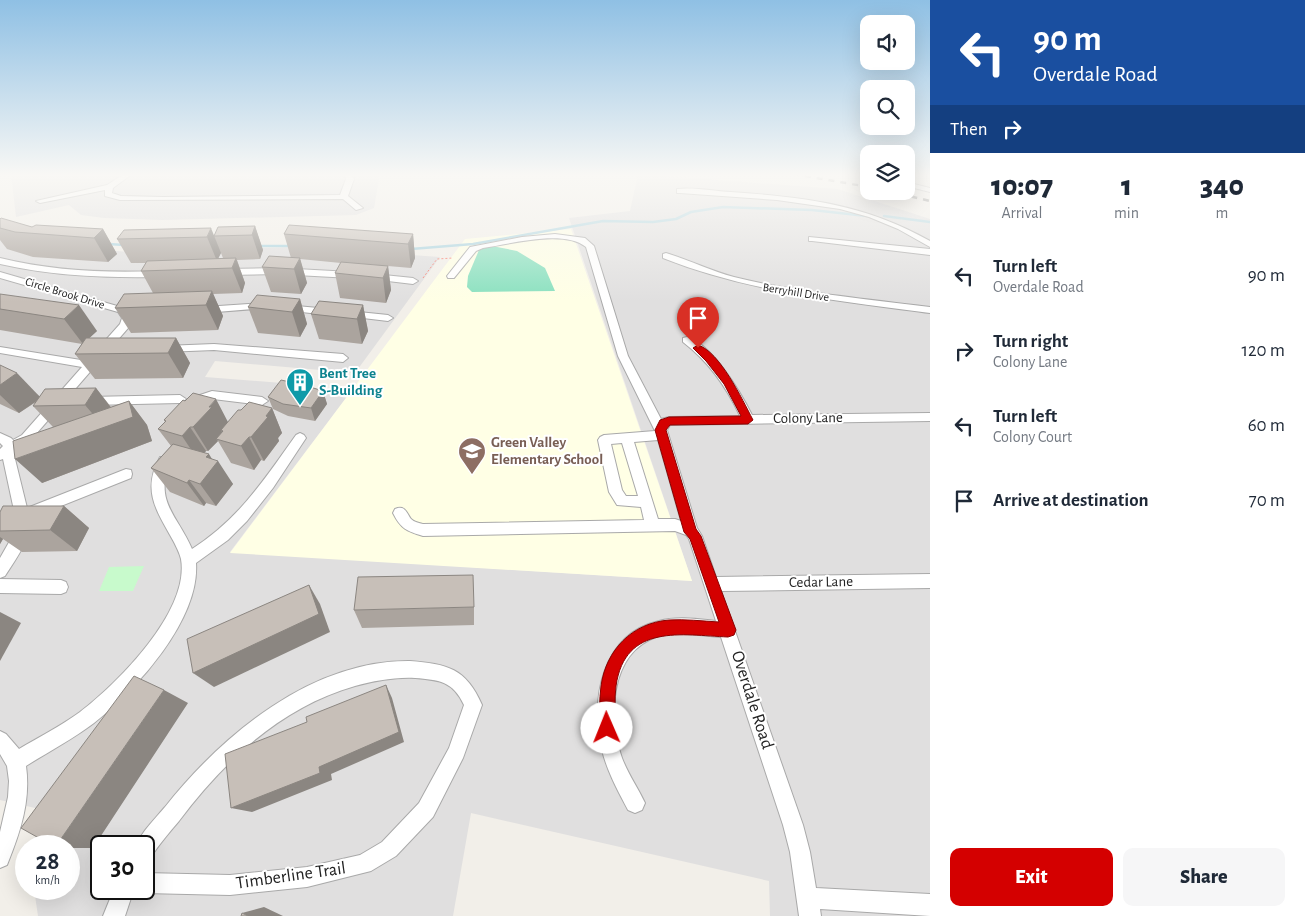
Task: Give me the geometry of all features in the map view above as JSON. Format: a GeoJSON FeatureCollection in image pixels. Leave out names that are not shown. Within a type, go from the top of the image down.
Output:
{"type":"FeatureCollection","features":[{"type":"Feature","properties":{"kind":"street"},"geometry":{"type":"LineString","coordinates":[[877,217],[895,224],[930,244]]}},
{"type":"Feature","properties":{"kind":"street","name":"Overdale Road"},"geometry":{"type":"LineString","coordinates":[[463,260],[473,249],[482,246],[561,235],[578,237],[587,242],[623,356],[661,433],[691,532],[695,536],[713,584],[793,825],[800,852],[809,907]]}},
{"type":"Feature","properties":{"kind":"street"},"geometry":{"type":"LineString","coordinates":[[812,239],[930,252]]}},
{"type":"Feature","properties":{"kind":"street","name":"Berryhill Drive"},"geometry":{"type":"LineString","coordinates":[[666,256],[714,275],[759,286],[930,310]]}},
{"type":"Feature","properties":{"kind":"street"},"geometry":{"type":"LineString","coordinates":[[451,276],[463,260]]}},
{"type":"Feature","properties":{"kind":"street"},"geometry":{"type":"LineString","coordinates":[[0,261],[37,269],[106,274],[166,274]]}},
{"type":"Feature","properties":{"kind":"street"},"geometry":{"type":"LineString","coordinates":[[21,280],[37,269]]}},
{"type":"Feature","properties":{"kind":"street"},"geometry":{"type":"LineString","coordinates":[[212,272],[278,271],[414,281]]}},
{"type":"Feature","properties":{"kind":"street","name":"Circle Brook Drive"},"geometry":{"type":"LineString","coordinates":[[0,275],[121,310],[132,315],[26,438],[5,453]]}},
{"type":"Feature","properties":{"kind":"street"},"geometry":{"type":"LineString","coordinates":[[191,310],[264,306],[388,318]]}},
{"type":"Feature","properties":{"kind":"street"},"geometry":{"type":"LineString","coordinates":[[687,340],[710,358],[720,370],[740,402],[748,420]]}},
{"type":"Feature","properties":{"kind":"street"},"geometry":{"type":"LineString","coordinates":[[157,349],[214,347],[343,358]]}},
{"type":"Feature","properties":{"kind":"street"},"geometry":{"type":"LineString","coordinates":[[0,350],[90,365]]}},
{"type":"Feature","properties":{"kind":"street"},"geometry":{"type":"LineString","coordinates":[[102,351],[120,350]]}},
{"type":"Feature","properties":{"kind":"street"},"geometry":{"type":"LineString","coordinates":[[189,421],[204,398],[208,396],[262,401]]}},
{"type":"Feature","properties":{"kind":"street"},"geometry":{"type":"LineString","coordinates":[[58,402],[180,399]]}},
{"type":"Feature","properties":{"kind":"street","name":"Colony Lane"},"geometry":{"type":"LineString","coordinates":[[646,502],[622,500],[616,492],[604,440],[661,433],[664,423],[669,421],[930,417]]}},
{"type":"Feature","properties":{"kind":"street"},"geometry":{"type":"LineString","coordinates":[[0,438],[7,441],[5,453],[9,458],[22,515],[23,530],[19,541],[0,571]]}},
{"type":"Feature","properties":{"kind":"street"},"geometry":{"type":"LineString","coordinates":[[189,559],[233,528],[247,512],[300,438]]}},
{"type":"Feature","properties":{"kind":"street"},"geometry":{"type":"LineString","coordinates":[[627,438],[653,526]]}},
{"type":"Feature","properties":{"kind":"street"},"geometry":{"type":"LineString","coordinates":[[15,762],[87,718],[126,682],[153,649],[176,616],[189,581],[189,559],[183,543],[158,499],[156,487],[158,474],[170,451]]}},
{"type":"Feature","properties":{"kind":"street"},"geometry":{"type":"LineString","coordinates":[[22,515],[126,474]]}},
{"type":"Feature","properties":{"kind":"street"},"geometry":{"type":"LineString","coordinates":[[400,513],[408,525],[423,530],[675,525],[691,532]]}},
{"type":"Feature","properties":{"kind":"street","name":"Cedar Lane"},"geometry":{"type":"LineString","coordinates":[[713,584],[930,581]]}},
{"type":"Feature","properties":{"kind":"street"},"geometry":{"type":"LineString","coordinates":[[0,586],[61,587]]}},
{"type":"Feature","properties":{"kind":"street"},"geometry":{"type":"LineString","coordinates":[[635,803],[622,779],[611,751],[607,728],[608,686],[613,667],[622,651],[630,642],[658,628],[728,630]]}},
{"type":"Feature","properties":{"kind":"street","name":"Timberline Trail"},"geometry":{"type":"LineString","coordinates":[[155,836],[205,773],[256,725],[309,693],[339,681],[397,668],[439,672],[457,680],[466,688],[473,705],[457,752],[426,810],[388,849],[364,864],[307,877],[230,885],[155,883]]}},
{"type":"Feature","properties":{"kind":"street"},"geometry":{"type":"LineString","coordinates":[[0,740],[15,762],[19,777],[19,796],[13,824],[0,858]]}},
{"type":"Feature","properties":{"kind":"street"},"geometry":{"type":"LineString","coordinates":[[114,916],[120,900]]}},
{"type":"Feature","properties":{"kind":"street"},"geometry":{"type":"LineString","coordinates":[[809,907],[930,905]]}},
{"type":"Feature","properties":{"kind":"path"},"geometry":{"type":"LineString","coordinates":[[414,281],[424,277],[438,258],[463,260]]}},
{"type":"Feature","properties":{"kind":"shaded area"},"geometry":{"type":"Polygon","coordinates":[[[94,217],[289,217],[163,220],[94,217]]]}},
{"type":"Feature","properties":{"kind":"shaded area"},"geometry":{"type":"Polygon","coordinates":[[[923,217],[930,219],[930,916],[770,916],[769,881],[471,813],[453,916],[38,916],[36,900],[80,900],[80,835],[40,835],[44,810],[0,800],[0,237],[52,246],[130,252],[296,247],[440,257],[355,373],[215,361],[205,377],[282,383],[346,398],[230,552],[692,581],[569,218],[923,217]]]}},
{"type":"Feature","properties":{"kind":"shaded area","name":"Green Valley Elementary School"},"geometry":{"type":"Polygon","coordinates":[[[571,229],[692,581],[230,553],[465,239],[571,229]]]}},
{"type":"Feature","properties":{"kind":"green space"},"geometry":{"type":"Polygon","coordinates":[[[492,246],[517,251],[545,268],[555,291],[472,292],[467,287],[468,276],[479,250],[492,246]]]}},
{"type":"Feature","properties":{"kind":"green space"},"geometry":{"type":"Polygon","coordinates":[[[144,566],[133,591],[99,591],[109,567],[144,566]]]}},
{"type":"Feature","properties":{"kind":"building"},"geometry":{"type":"Polygon","coordinates":[[[1,218],[32,227],[36,225],[103,229],[94,238],[15,232],[0,228],[1,218]]]}},
{"type":"Feature","properties":{"kind":"building"},"geometry":{"type":"Polygon","coordinates":[[[289,225],[413,234],[408,244],[284,234],[289,225]]]}},
{"type":"Feature","properties":{"kind":"building"},"geometry":{"type":"Polygon","coordinates":[[[255,226],[252,235],[214,236],[218,227],[255,226]]]}},
{"type":"Feature","properties":{"kind":"building"},"geometry":{"type":"Polygon","coordinates":[[[211,228],[207,237],[117,239],[124,230],[211,228]]]}},
{"type":"Feature","properties":{"kind":"building"},"geometry":{"type":"Polygon","coordinates":[[[269,256],[300,258],[294,269],[262,267],[269,256]]]}},
{"type":"Feature","properties":{"kind":"building"},"geometry":{"type":"Polygon","coordinates":[[[236,258],[232,268],[141,271],[147,261],[236,258]]]}},
{"type":"Feature","properties":{"kind":"building"},"geometry":{"type":"Polygon","coordinates":[[[341,262],[388,266],[383,278],[335,273],[341,262]]]}},
{"type":"Feature","properties":{"kind":"building"},"geometry":{"type":"Polygon","coordinates":[[[212,291],[206,305],[115,308],[124,294],[212,291]]]}},
{"type":"Feature","properties":{"kind":"building"},"geometry":{"type":"Polygon","coordinates":[[[0,294],[79,305],[64,319],[0,309],[0,294]]]}},
{"type":"Feature","properties":{"kind":"building"},"geometry":{"type":"Polygon","coordinates":[[[257,295],[300,299],[292,312],[248,307],[257,295]]]}},
{"type":"Feature","properties":{"kind":"building"},"geometry":{"type":"Polygon","coordinates":[[[319,301],[363,305],[357,319],[311,314],[319,301]]]}},
{"type":"Feature","properties":{"kind":"building"},"geometry":{"type":"Polygon","coordinates":[[[86,338],[176,338],[168,353],[75,354],[86,338]]]}},
{"type":"Feature","properties":{"kind":"building"},"geometry":{"type":"Polygon","coordinates":[[[0,365],[17,373],[0,385],[0,365]]]}},
{"type":"Feature","properties":{"kind":"building"},"geometry":{"type":"Polygon","coordinates":[[[281,380],[291,381],[323,391],[311,408],[283,404],[268,397],[281,380]]]}},
{"type":"Feature","properties":{"kind":"building"},"geometry":{"type":"Polygon","coordinates":[[[96,388],[85,405],[33,406],[45,389],[96,388]]]}},
{"type":"Feature","properties":{"kind":"building"},"geometry":{"type":"Polygon","coordinates":[[[193,393],[216,399],[209,407],[212,407],[182,436],[158,429],[183,400],[185,401],[193,393]]]}},
{"type":"Feature","properties":{"kind":"building"},"geometry":{"type":"Polygon","coordinates":[[[129,401],[133,417],[15,459],[13,441],[129,401]]]}},
{"type":"Feature","properties":{"kind":"building"},"geometry":{"type":"Polygon","coordinates":[[[249,402],[272,408],[266,416],[268,417],[251,437],[241,446],[216,439],[238,410],[241,410],[249,402]]]}},
{"type":"Feature","properties":{"kind":"building"},"geometry":{"type":"Polygon","coordinates":[[[173,444],[209,454],[206,457],[218,461],[200,484],[189,480],[187,483],[151,468],[173,444]]]}},
{"type":"Feature","properties":{"kind":"building"},"geometry":{"type":"Polygon","coordinates":[[[3,506],[64,506],[50,530],[0,531],[0,512],[3,506]]]}},
{"type":"Feature","properties":{"kind":"building"},"geometry":{"type":"Polygon","coordinates":[[[473,575],[474,607],[354,610],[358,577],[473,575]]]}},
{"type":"Feature","properties":{"kind":"building"},"geometry":{"type":"Polygon","coordinates":[[[309,585],[319,614],[193,673],[187,639],[309,585]]]}},
{"type":"Feature","properties":{"kind":"building"},"geometry":{"type":"Polygon","coordinates":[[[134,676],[164,690],[64,835],[33,835],[21,828],[134,676]]]}},
{"type":"Feature","properties":{"kind":"building"},"geometry":{"type":"Polygon","coordinates":[[[386,685],[399,732],[319,767],[320,773],[231,808],[225,754],[307,722],[306,717],[386,685]]]}},
{"type":"Feature","properties":{"kind":"waterway"},"geometry":{"type":"LineString","coordinates":[[411,249],[473,244],[603,221],[653,222],[681,217]]}},
{"type":"Feature","properties":{"kind":"waterway"},"geometry":{"type":"LineString","coordinates":[[890,217],[930,222]]}},
{"type":"Feature","properties":{"kind":"waterway"},"geometry":{"type":"LineString","coordinates":[[109,244],[124,245]]}},
{"type":"Feature","properties":{"kind":"waterway"},"geometry":{"type":"LineString","coordinates":[[259,246],[292,246]]}},
{"type":"Feature","properties":{"kind":"place","name":"Bent Tree S-Building"},"geometry":{"type":"Point","coordinates":[300,406]}},
{"type":"Feature","properties":{"kind":"place","name":"Green Valley Elementary School"},"geometry":{"type":"Point","coordinates":[472,475]}},
{"type":"Feature","properties":{"kind":"route"},"geometry":{"type":"LineString","coordinates":[[607,728],[608,686],[613,667],[622,651],[630,642],[658,628],[728,630],[695,536],[691,532],[661,430],[664,423],[669,421],[748,420],[740,402],[720,370],[698,348]]}}]}
